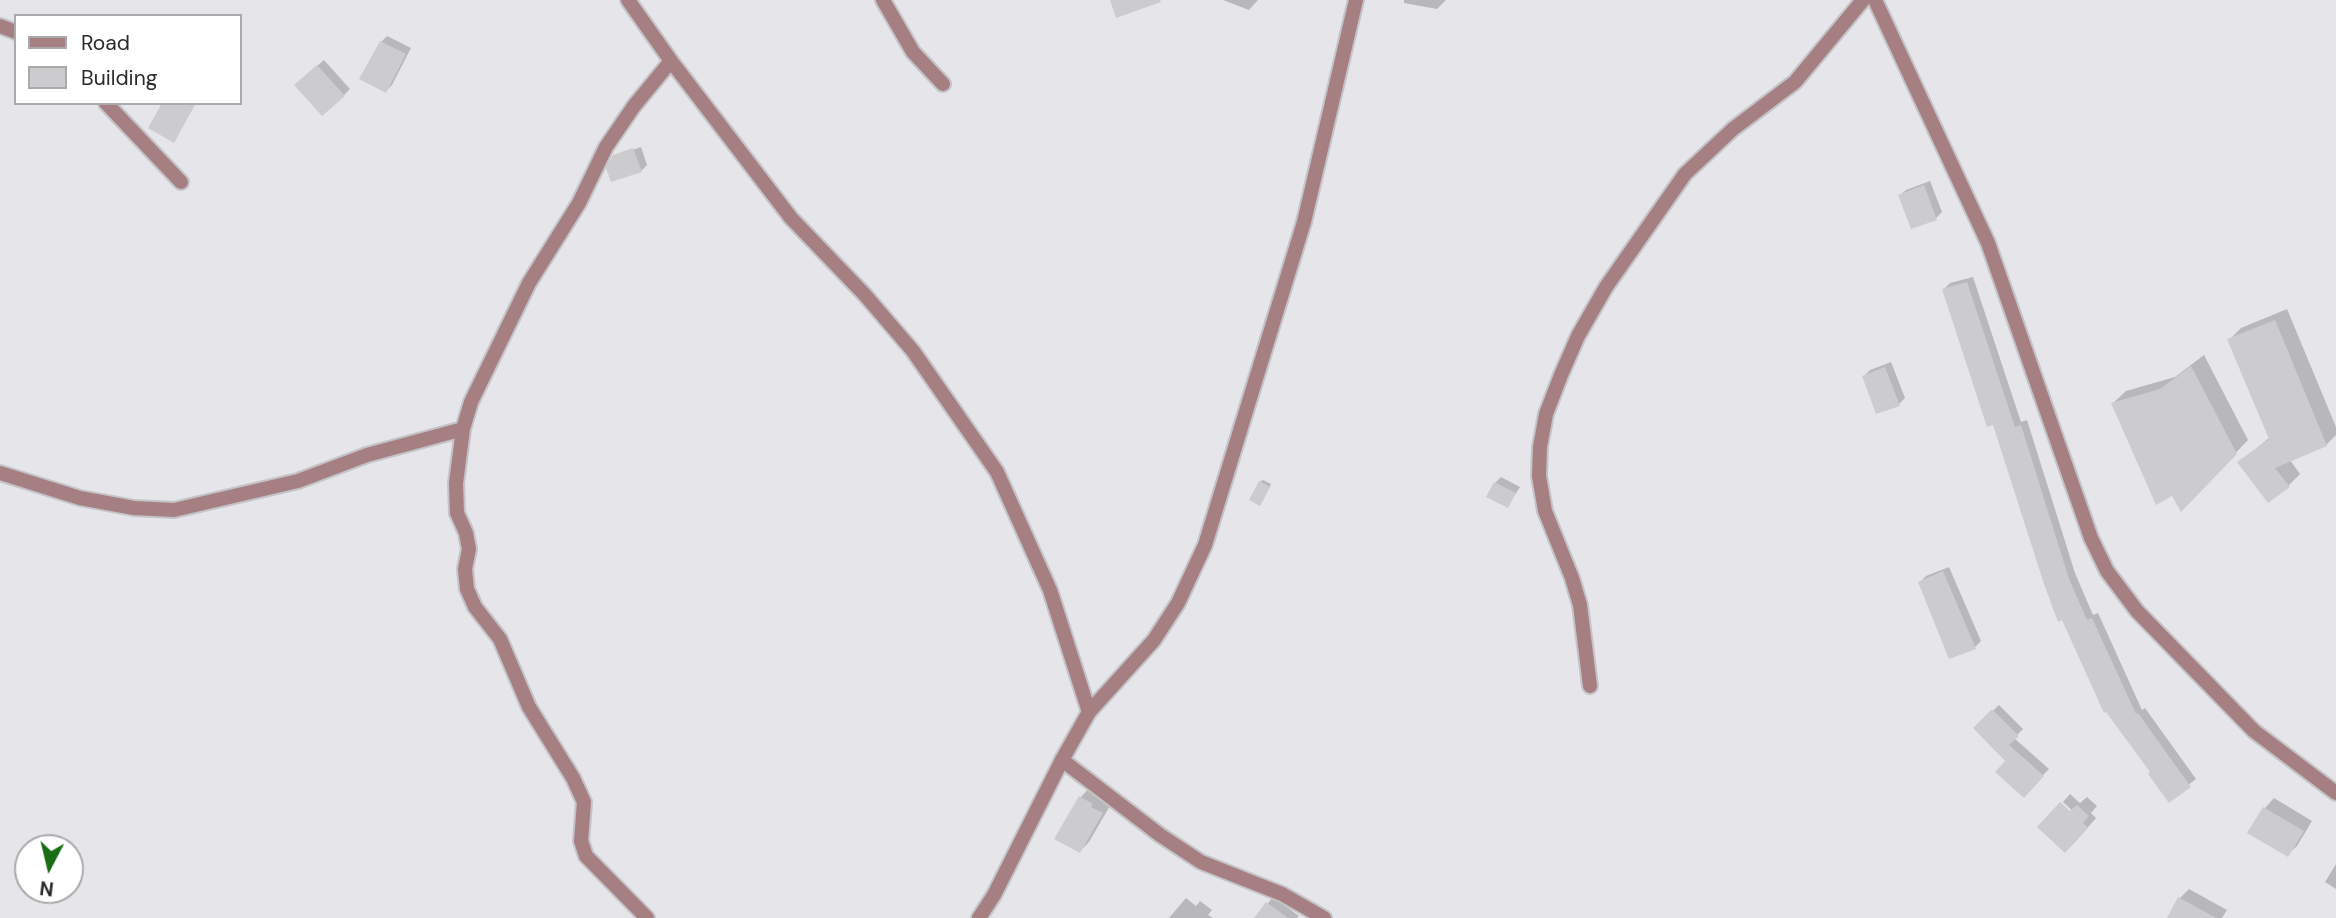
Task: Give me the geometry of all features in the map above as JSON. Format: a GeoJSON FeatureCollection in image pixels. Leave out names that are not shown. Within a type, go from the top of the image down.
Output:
{"type":"FeatureCollection","features":[{"type":"Feature","properties":{"kind":"street"},"geometry":{"type":"LineString","coordinates":[[628,0],[791,218],[865,295],[913,351],[997,472],[1050,590],[1089,712]]}},
{"type":"Feature","properties":{"kind":"street"},"geometry":{"type":"LineString","coordinates":[[883,0],[913,52],[943,84]]}},
{"type":"Feature","properties":{"kind":"street"},"geometry":{"type":"LineString","coordinates":[[979,918],[994,895],[1089,712],[1154,640],[1178,603],[1205,545],[1304,222],[1356,0]]}},
{"type":"Feature","properties":{"kind":"street"},"geometry":{"type":"LineString","coordinates":[[1590,686],[1580,605],[1545,511],[1539,476],[1540,447],[1546,414],[1561,374],[1577,336],[1605,287],[1685,174],[1733,129],[1795,82],[1863,0]]}},
{"type":"Feature","properties":{"kind":"street"},"geometry":{"type":"LineString","coordinates":[[1875,0],[1988,243],[2091,538],[2107,571],[2137,611],[2254,731],[2336,793]]}},
{"type":"Feature","properties":{"kind":"street"},"geometry":{"type":"LineString","coordinates":[[647,918],[586,856],[581,841],[584,802],[573,778],[529,707],[500,639],[475,607],[467,589],[468,549],[466,533],[457,513],[456,483],[463,429],[471,402],[529,283],[579,203],[606,147],[671,61]]}},
{"type":"Feature","properties":{"kind":"street"},"geometry":{"type":"LineString","coordinates":[[108,105],[181,182]]}},
{"type":"Feature","properties":{"kind":"street"},"geometry":{"type":"LineString","coordinates":[[0,473],[80,498],[134,508],[174,510],[298,481],[367,455],[463,429]]}},
{"type":"Feature","properties":{"kind":"street"},"geometry":{"type":"LineString","coordinates":[[1062,760],[1160,835],[1201,862],[1282,894],[1324,918]]}},
{"type":"Feature","properties":{"kind":"building"},"geometry":{"type":"Polygon","coordinates":[[[1110,0],[1160,0],[1161,2],[1116,18],[1110,0]]]}},
{"type":"Feature","properties":{"kind":"building"},"geometry":{"type":"Polygon","coordinates":[[[380,41],[406,54],[386,93],[359,79],[380,41]]]}},
{"type":"Feature","properties":{"kind":"building"},"geometry":{"type":"Polygon","coordinates":[[[317,65],[345,96],[322,116],[294,85],[317,65]]]}},
{"type":"Feature","properties":{"kind":"building"},"geometry":{"type":"Polygon","coordinates":[[[161,105],[195,105],[174,143],[148,128],[161,105]]]}},
{"type":"Feature","properties":{"kind":"building"},"geometry":{"type":"Polygon","coordinates":[[[633,148],[642,172],[611,182],[606,168],[613,155],[633,148]]]}},
{"type":"Feature","properties":{"kind":"building"},"geometry":{"type":"Polygon","coordinates":[[[1924,185],[1937,220],[1911,229],[1898,195],[1924,185]]]}},
{"type":"Feature","properties":{"kind":"building"},"geometry":{"type":"Polygon","coordinates":[[[1967,282],[2015,427],[2021,425],[2069,579],[2087,620],[2092,618],[2136,714],[2138,713],[2191,787],[2169,803],[2148,774],[2150,772],[2106,712],[2104,713],[2062,620],[2058,622],[1993,425],[1987,427],[1942,289],[1967,282]]]}},
{"type":"Feature","properties":{"kind":"building"},"geometry":{"type":"Polygon","coordinates":[[[2275,320],[2327,446],[2275,468],[2290,487],[2268,503],[2237,462],[2269,439],[2227,339],[2275,320]]]}},
{"type":"Feature","properties":{"kind":"building"},"geometry":{"type":"Polygon","coordinates":[[[2191,366],[2237,454],[2181,512],[2172,496],[2156,505],[2111,403],[2160,389],[2191,366]]]}},
{"type":"Feature","properties":{"kind":"building"},"geometry":{"type":"Polygon","coordinates":[[[1885,367],[1900,406],[1876,414],[1862,376],[1885,367]]]}},
{"type":"Feature","properties":{"kind":"building"},"geometry":{"type":"Polygon","coordinates":[[[1259,481],[1270,487],[1260,506],[1249,500],[1259,481]]]}},
{"type":"Feature","properties":{"kind":"building"},"geometry":{"type":"Polygon","coordinates":[[[1494,482],[1516,493],[1508,508],[1486,497],[1494,482]]]}},
{"type":"Feature","properties":{"kind":"building"},"geometry":{"type":"Polygon","coordinates":[[[1943,571],[1976,649],[1949,659],[1918,582],[1943,571]]]}},
{"type":"Feature","properties":{"kind":"building"},"geometry":{"type":"Polygon","coordinates":[[[1992,709],[2019,736],[2009,745],[2044,776],[2024,798],[1995,772],[2005,761],[1973,728],[1992,709]]]}},
{"type":"Feature","properties":{"kind":"building"},"geometry":{"type":"Polygon","coordinates":[[[1079,796],[1103,813],[1080,853],[1054,839],[1079,796]]]}},
{"type":"Feature","properties":{"kind":"building"},"geometry":{"type":"Polygon","coordinates":[[[2060,802],[2070,811],[2077,805],[2089,816],[2083,823],[2088,828],[2065,853],[2037,827],[2060,802]]]}},
{"type":"Feature","properties":{"kind":"building"},"geometry":{"type":"Polygon","coordinates":[[[2263,807],[2304,831],[2288,857],[2247,833],[2263,807]]]}},
{"type":"Feature","properties":{"kind":"building"},"geometry":{"type":"Polygon","coordinates":[[[2178,897],[2216,918],[2167,918],[2178,897]]]}},
{"type":"Feature","properties":{"kind":"building"},"geometry":{"type":"Polygon","coordinates":[[[1266,902],[1288,918],[1254,918],[1266,902]]]}}]}
